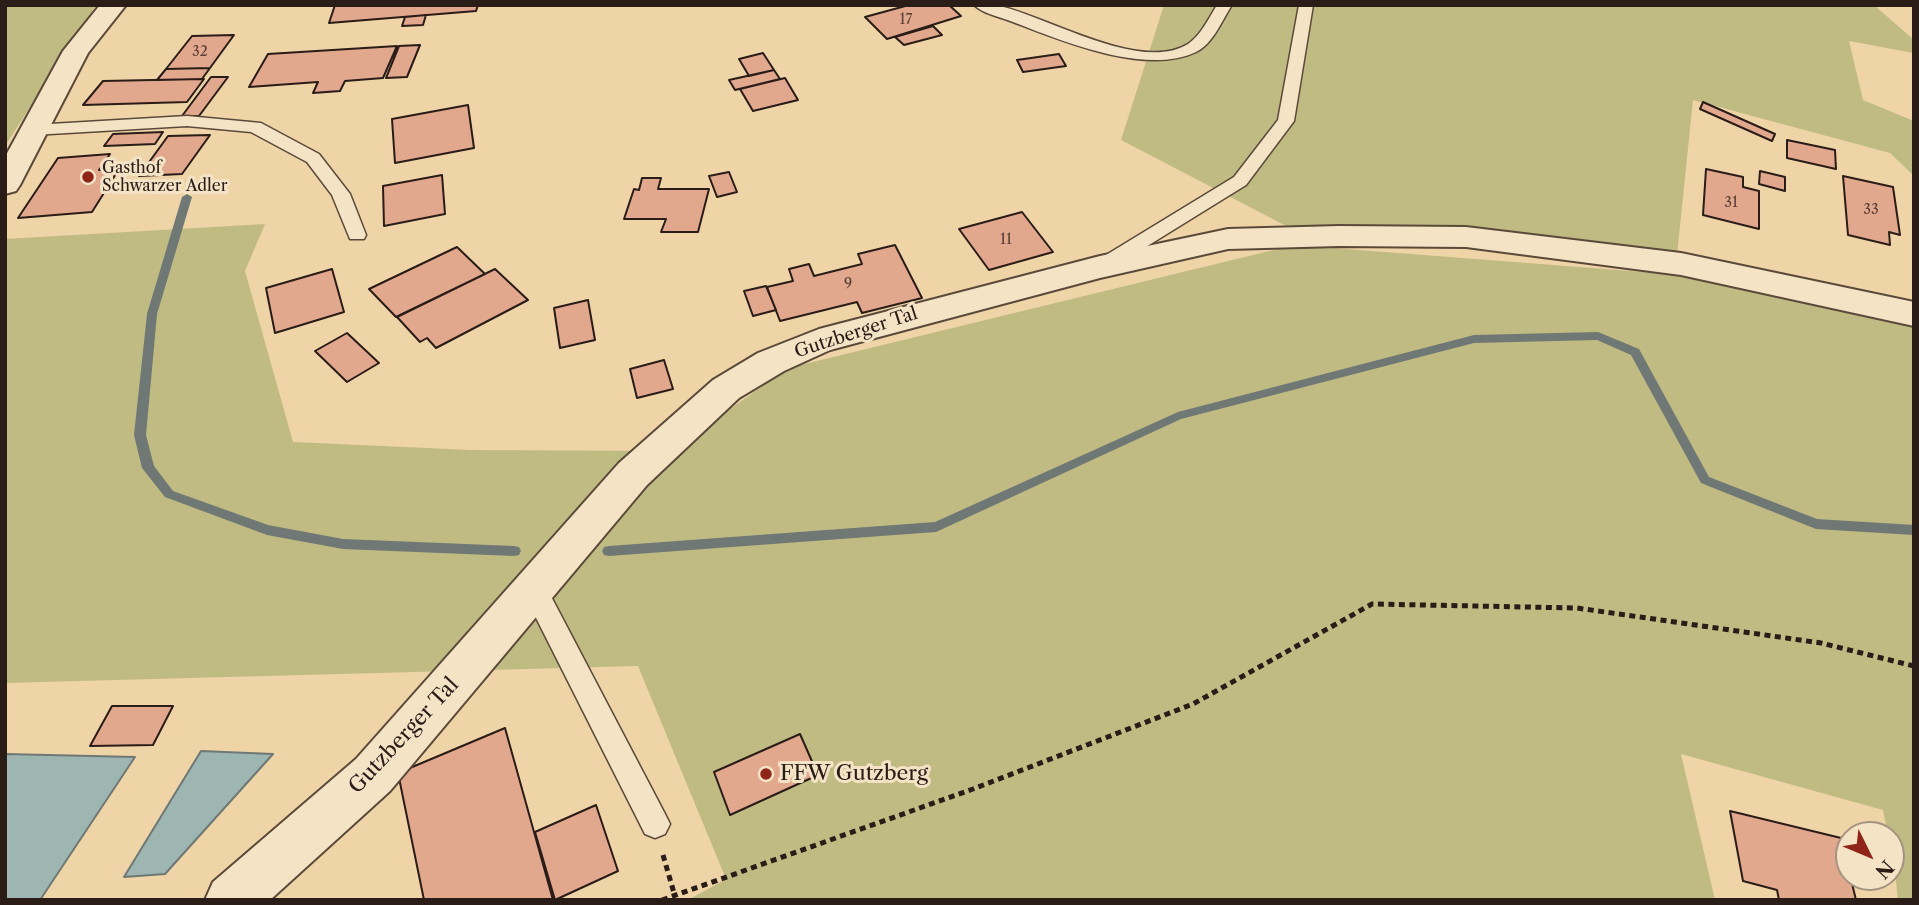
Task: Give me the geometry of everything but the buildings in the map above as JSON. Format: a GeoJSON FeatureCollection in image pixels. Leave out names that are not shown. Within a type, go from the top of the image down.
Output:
{"type":"FeatureCollection","features":[{"type":"Feature","properties":{"kind":"street"},"geometry":{"type":"LineString","coordinates":[[5,186],[76,51],[114,5]]}},
{"type":"Feature","properties":{"kind":"street","name":"Gutzberger Tal"},"geometry":{"type":"LineString","coordinates":[[231,900],[373,775],[634,474],[726,389],[771,362],[832,337],[1100,267],[1228,239],[1339,236],[1466,237],[1681,264],[1914,314]]}},
{"type":"Feature","properties":{"kind":"lane"},"geometry":{"type":"LineString","coordinates":[[981,5],[1118,52],[1162,57],[1193,48],[1225,5]]}},
{"type":"Feature","properties":{"kind":"lane"},"geometry":{"type":"LineString","coordinates":[[1100,267],[1240,181],[1286,121],[1306,5]]}},
{"type":"Feature","properties":{"kind":"lane"},"geometry":{"type":"LineString","coordinates":[[33,130],[187,121],[256,127],[313,158],[341,194],[357,235]]}},
{"type":"Feature","properties":{"kind":"lane"},"geometry":{"type":"LineString","coordinates":[[535,590],[655,824]]}},
{"type":"Feature","properties":{"kind":"path"},"geometry":{"type":"LineString","coordinates":[[662,900],[973,789],[1193,704],[1371,604],[1577,608],[1821,643],[1914,666]]}},
{"type":"Feature","properties":{"kind":"shaded area"},"geometry":{"type":"Polygon","coordinates":[[[5,5],[96,5],[5,146],[5,5]]]}},
{"type":"Feature","properties":{"kind":"shaded area"},"geometry":{"type":"Polygon","coordinates":[[[1164,5],[1874,5],[1914,40],[1914,53],[1849,41],[1863,100],[1914,121],[1914,176],[1890,153],[1693,100],[1677,255],[1477,227],[1292,229],[1121,140],[1164,5]]]}},
{"type":"Feature","properties":{"kind":"shaded area"},"geometry":{"type":"Polygon","coordinates":[[[265,224],[245,271],[293,442],[471,450],[671,451],[788,368],[1294,245],[1683,275],[1914,322],[1914,900],[1898,900],[1897,891],[1905,891],[1905,821],[1885,821],[1883,810],[1681,754],[1715,900],[688,900],[726,879],[638,666],[5,683],[5,239],[265,224]]]}},
{"type":"Feature","properties":{"kind":"water"},"geometry":{"type":"Polygon","coordinates":[[[201,751],[273,754],[165,874],[124,877],[201,751]]]}},
{"type":"Feature","properties":{"kind":"water"},"geometry":{"type":"Polygon","coordinates":[[[5,754],[135,757],[40,900],[5,900],[5,754]]]}},
{"type":"Feature","properties":{"kind":"waterway"},"geometry":{"type":"LineString","coordinates":[[187,197],[152,314],[140,435],[148,468],[169,494],[267,530],[343,544],[514,551]]}},
{"type":"Feature","properties":{"kind":"waterway"},"geometry":{"type":"LineString","coordinates":[[609,551],[936,527],[1178,416],[1474,339],[1598,336],[1635,352],[1705,480],[1816,524],[1914,530]]}},
{"type":"Feature","properties":{"kind":"place","name":"Gasthof Schwarzer Adler"},"geometry":{"type":"Point","coordinates":[88,177]}},
{"type":"Feature","properties":{"kind":"place","name":"FFW Gutzberg"},"geometry":{"type":"Point","coordinates":[766,774]}}]}
